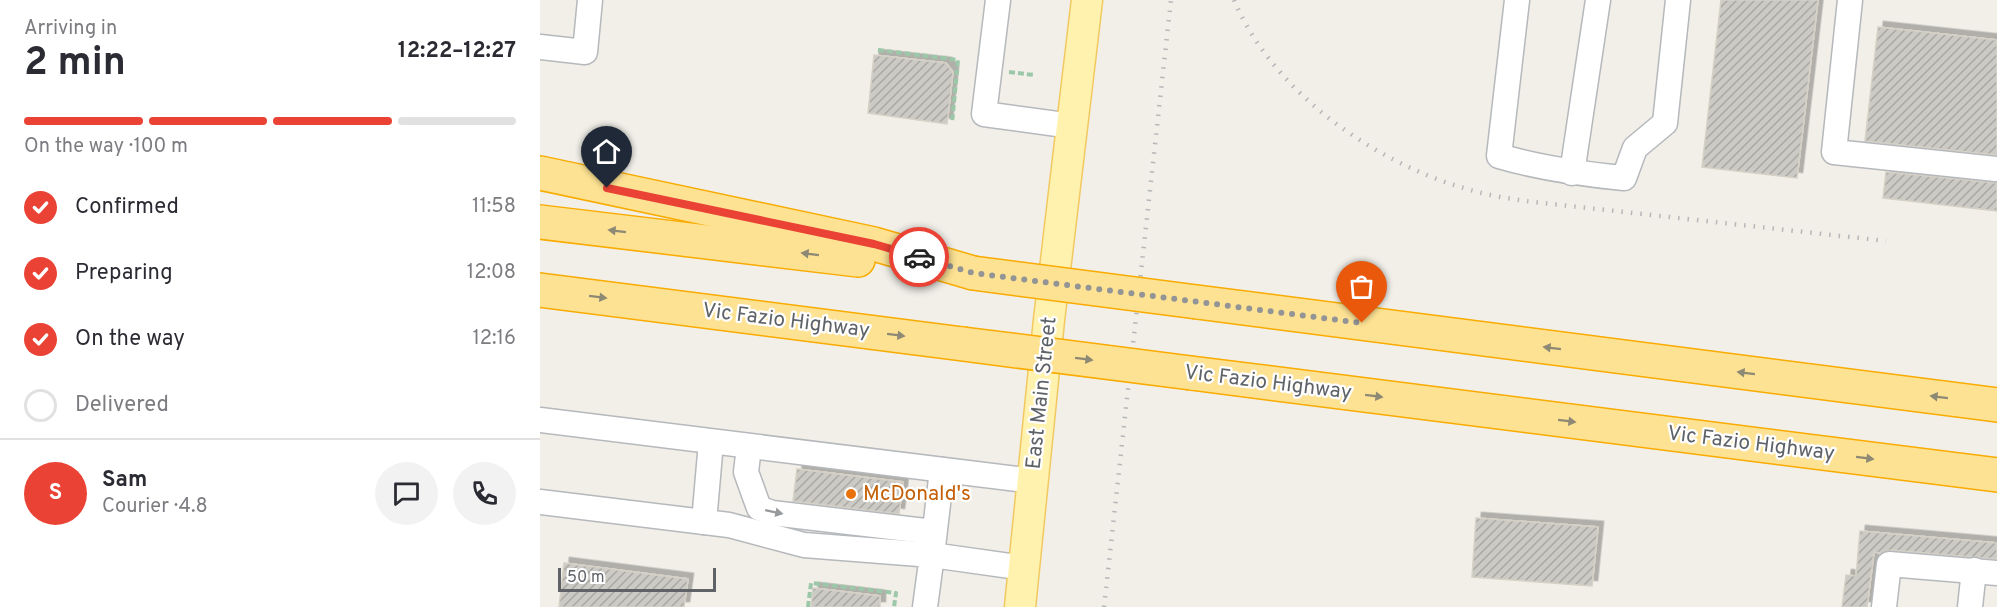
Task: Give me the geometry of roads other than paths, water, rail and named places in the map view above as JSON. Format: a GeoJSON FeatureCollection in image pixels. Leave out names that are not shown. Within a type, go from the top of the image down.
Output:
{"type":"FeatureCollection","features":[{"type":"Feature","properties":{"kind":"highway"},"geometry":{"type":"LineString","coordinates":[[540,173],[874,244],[973,273]]}},
{"type":"Feature","properties":{"kind":"highway"},"geometry":{"type":"LineString","coordinates":[[540,222],[973,273],[1997,405]]}},
{"type":"Feature","properties":{"kind":"highway","name":"Vic Fazio Highway"},"geometry":{"type":"LineString","coordinates":[[540,290],[1997,475]]}},
{"type":"Feature","properties":{"kind":"main road","name":"East Main Street"},"geometry":{"type":"LineString","coordinates":[[1020,607],[1032,481],[1087,0]]}},
{"type":"Feature","properties":{"kind":"lane"},"geometry":{"type":"LineString","coordinates":[[540,47],[585,52],[590,0]]}},
{"type":"Feature","properties":{"kind":"lane"},"geometry":{"type":"LineString","coordinates":[[998,0],[984,114],[1072,126]]}},
{"type":"Feature","properties":{"kind":"lane"},"geometry":{"type":"LineString","coordinates":[[1516,0],[1499,156],[1572,173],[1624,178],[1635,148],[1665,123],[1678,0]]}},
{"type":"Feature","properties":{"kind":"lane"},"geometry":{"type":"LineString","coordinates":[[1572,173],[1598,0]]}},
{"type":"Feature","properties":{"kind":"lane"},"geometry":{"type":"LineString","coordinates":[[1851,0],[1834,152],[1996,169]]}},
{"type":"Feature","properties":{"kind":"lane"},"geometry":{"type":"LineString","coordinates":[[540,420],[1032,481]]}},
{"type":"Feature","properties":{"kind":"lane"},"geometry":{"type":"LineString","coordinates":[[704,522],[711,442]]}},
{"type":"Feature","properties":{"kind":"lane"},"geometry":{"type":"LineString","coordinates":[[749,447],[746,472],[759,508],[772,513],[933,543],[1024,568]]}},
{"type":"Feature","properties":{"kind":"lane"},"geometry":{"type":"LineString","coordinates":[[925,607],[942,470]]}},
{"type":"Feature","properties":{"kind":"lane"},"geometry":{"type":"LineString","coordinates":[[540,502],[729,525],[804,545],[933,543]]}},
{"type":"Feature","properties":{"kind":"lane"},"geometry":{"type":"LineString","coordinates":[[1884,607],[1889,564],[1985,572],[1970,607]]}},
{"type":"Feature","properties":{"kind":"railway"},"geometry":{"type":"LineString","coordinates":[[1104,607],[1171,0]]}},
{"type":"Feature","properties":{"kind":"railway"},"geometry":{"type":"LineString","coordinates":[[1234,0],[1251,33],[1274,65],[1300,93],[1362,142],[1432,177],[1481,193],[1525,201],[1886,241]]}},
{"type":"Feature","properties":{"kind":"place","name":"McDonald's"},"geometry":{"type":"Point","coordinates":[851,494]}}]}
